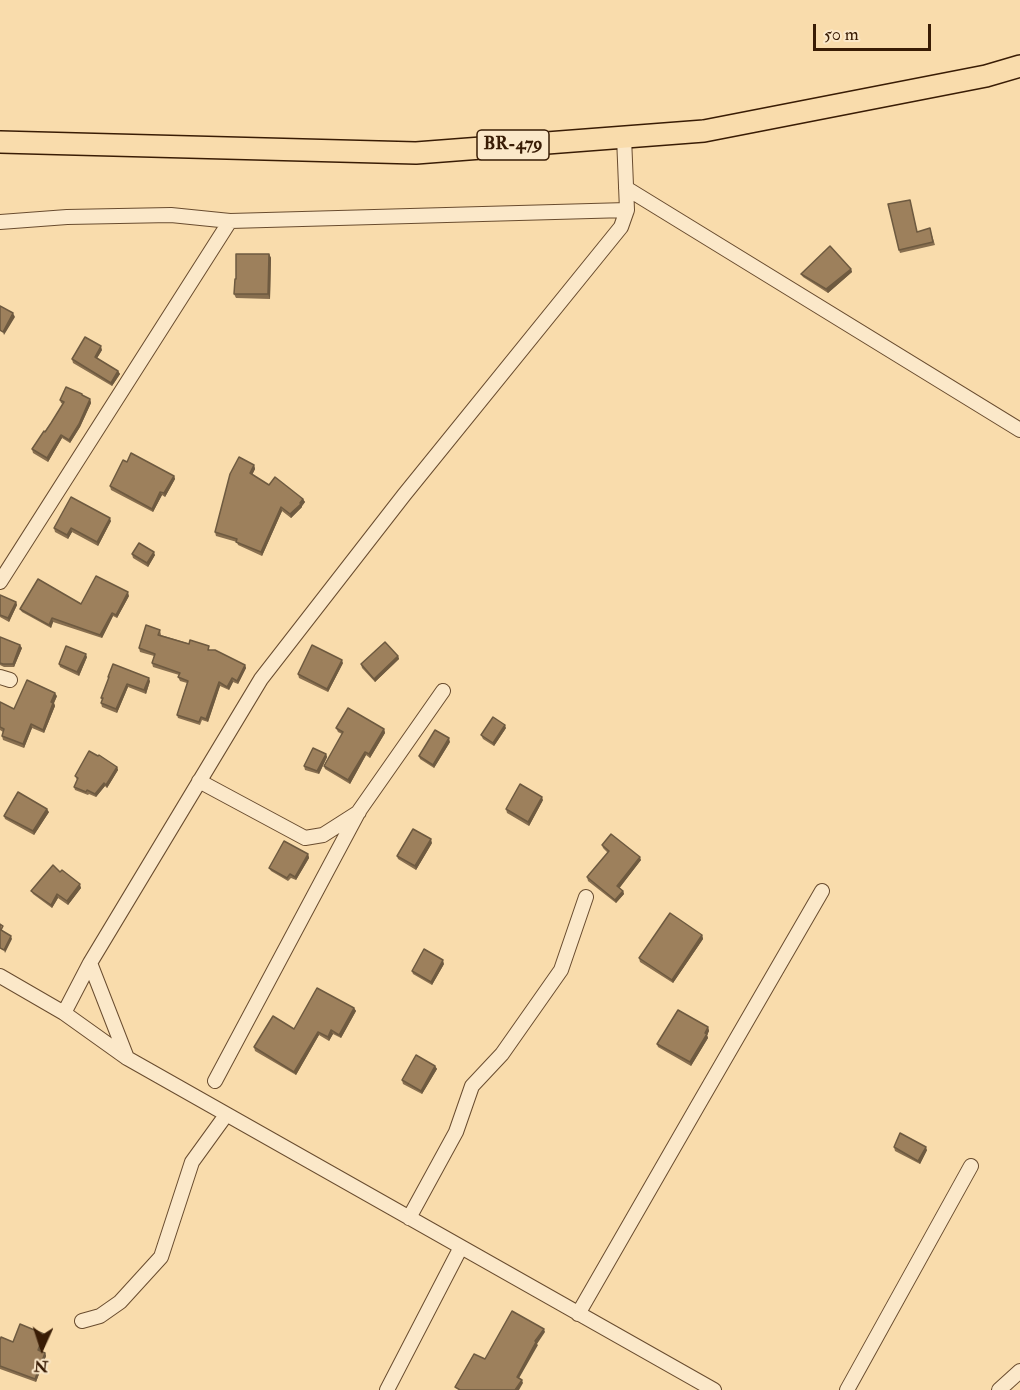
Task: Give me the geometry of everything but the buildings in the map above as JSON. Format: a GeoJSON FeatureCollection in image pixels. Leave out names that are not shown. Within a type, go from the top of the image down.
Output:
{"type":"FeatureCollection","features":[{"type":"Feature","properties":{"kind":"main road","name":"BR-479"},"geometry":{"type":"LineString","coordinates":[[0,142],[416,153],[704,131],[986,76],[1020,66]]}},
{"type":"Feature","properties":{"kind":"street"},"geometry":{"type":"LineString","coordinates":[[64,1013],[90,963],[261,679],[404,495],[621,227],[627,210],[624,137]]}},
{"type":"Feature","properties":{"kind":"street"},"geometry":{"type":"LineString","coordinates":[[626,188],[1020,430]]}},
{"type":"Feature","properties":{"kind":"street"},"geometry":{"type":"LineString","coordinates":[[0,222],[67,217],[171,215],[230,221],[627,210]]}},
{"type":"Feature","properties":{"kind":"street"},"geometry":{"type":"LineString","coordinates":[[0,582],[230,221]]}},
{"type":"Feature","properties":{"kind":"street"},"geometry":{"type":"LineString","coordinates":[[215,1081],[360,811],[443,691]]}},
{"type":"Feature","properties":{"kind":"street"},"geometry":{"type":"LineString","coordinates":[[199,781],[305,838],[323,835],[360,811]]}},
{"type":"Feature","properties":{"kind":"street"},"geometry":{"type":"LineString","coordinates":[[578,1314],[822,891]]}},
{"type":"Feature","properties":{"kind":"street"},"geometry":{"type":"LineString","coordinates":[[409,1218],[456,1132],[472,1086],[502,1054],[561,970],[586,897]]}},
{"type":"Feature","properties":{"kind":"street"},"geometry":{"type":"LineString","coordinates":[[90,963],[127,1058]]}},
{"type":"Feature","properties":{"kind":"street"},"geometry":{"type":"LineString","coordinates":[[0,976],[64,1013],[127,1058],[714,1390]]}},
{"type":"Feature","properties":{"kind":"street"},"geometry":{"type":"LineString","coordinates":[[82,1321],[100,1317],[120,1302],[161,1257],[192,1162],[226,1115]]}},
{"type":"Feature","properties":{"kind":"street"},"geometry":{"type":"LineString","coordinates":[[847,1390],[971,1166]]}},
{"type":"Feature","properties":{"kind":"street"},"geometry":{"type":"LineString","coordinates":[[387,1390],[461,1247]]}},
{"type":"Feature","properties":{"kind":"street"},"geometry":{"type":"LineString","coordinates":[[999,1390],[1020,1371]]}}]}
